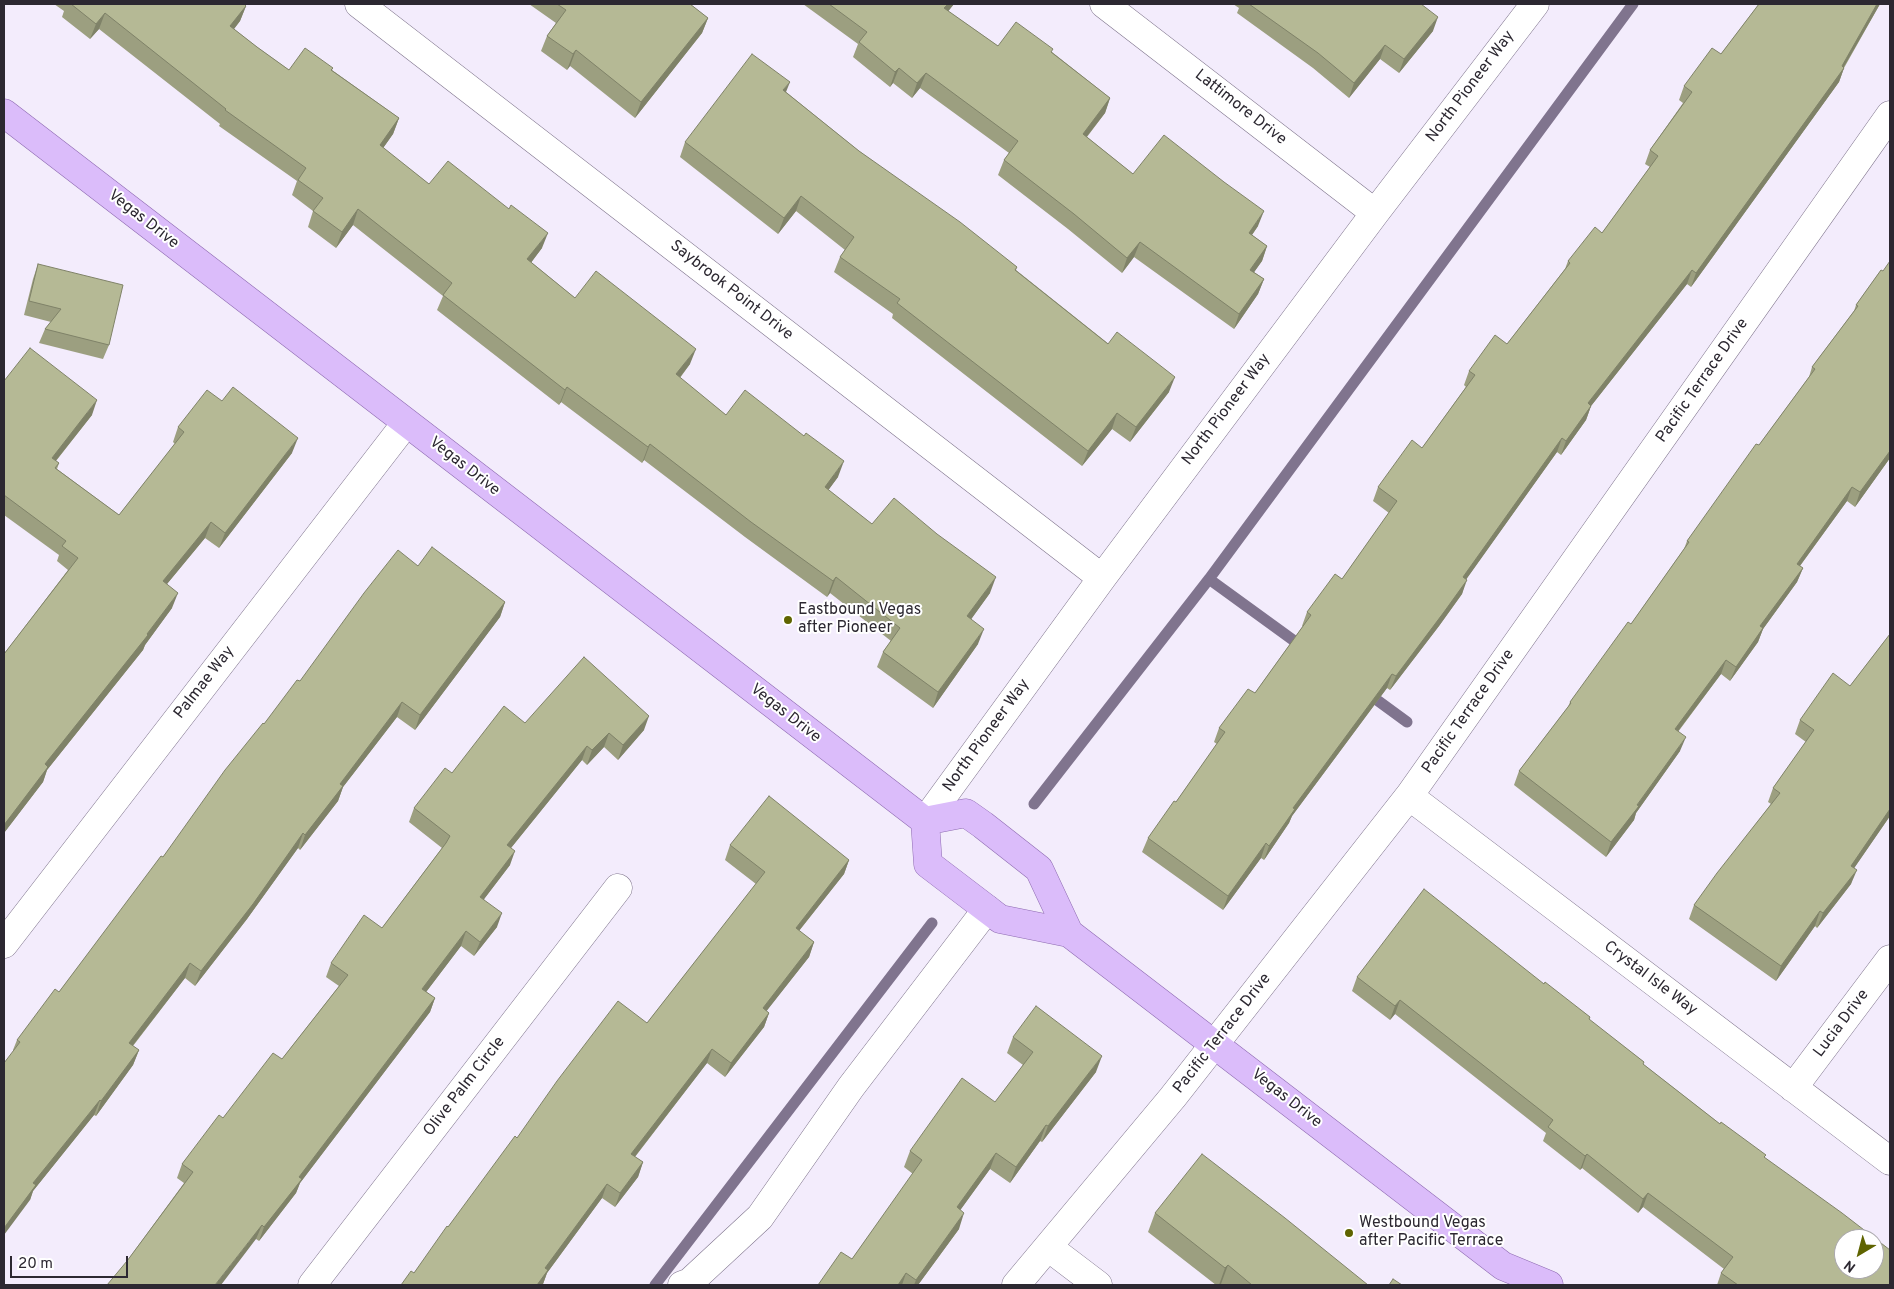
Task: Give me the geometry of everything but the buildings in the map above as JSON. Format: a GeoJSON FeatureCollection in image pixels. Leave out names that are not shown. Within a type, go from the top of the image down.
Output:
{"type":"FeatureCollection","features":[{"type":"Feature","properties":{"kind":"main road","name":"Vegas Drive"},"geometry":{"type":"LineString","coordinates":[[4,113],[925,821],[966,813],[990,831],[1039,869],[1069,933]]}},
{"type":"Feature","properties":{"kind":"main road","name":"Vegas Drive"},"geometry":{"type":"LineString","coordinates":[[925,821],[928,864],[1000,919],[1069,933],[1510,1276],[1549,1285]]}},
{"type":"Feature","properties":{"kind":"street","name":"Saybrook Point Drive"},"geometry":{"type":"LineString","coordinates":[[360,4],[1102,578]]}},
{"type":"Feature","properties":{"kind":"street","name":"Lattimore Drive"},"geometry":{"type":"LineString","coordinates":[[1104,4],[1375,213]]}},
{"type":"Feature","properties":{"kind":"street","name":"North Pioneer Way"},"geometry":{"type":"LineString","coordinates":[[925,821],[1102,578],[1375,213],[1535,4]]}},
{"type":"Feature","properties":{"kind":"street","name":"Pacific Terrace Drive"},"geometry":{"type":"LineString","coordinates":[[1016,1285],[1214,1044],[1409,796],[1890,115]]}},
{"type":"Feature","properties":{"kind":"street","name":"Palmae Way"},"geometry":{"type":"LineString","coordinates":[[4,944],[406,423]]}},
{"type":"Feature","properties":{"kind":"street","name":"Crystal Isle Way"},"geometry":{"type":"LineString","coordinates":[[1409,796],[1890,1161]]}},
{"type":"Feature","properties":{"kind":"street","name":"Olive Palm Circle"},"geometry":{"type":"LineString","coordinates":[[312,1285],[618,888]]}},
{"type":"Feature","properties":{"kind":"street"},"geometry":{"type":"LineString","coordinates":[[682,1285],[690,1282],[760,1216],[851,1087],[987,909]]}},
{"type":"Feature","properties":{"kind":"street","name":"Lucia Drive"},"geometry":{"type":"LineString","coordinates":[[1794,1088],[1890,959]]}},
{"type":"Feature","properties":{"kind":"street"},"geometry":{"type":"LineString","coordinates":[[1048,1247],[1098,1285]]}},
{"type":"Feature","properties":{"kind":"waterway"},"geometry":{"type":"LineString","coordinates":[[1034,804],[1209,579],[1633,4]]}},
{"type":"Feature","properties":{"kind":"waterway"},"geometry":{"type":"LineString","coordinates":[[1209,579],[1304,648]]}},
{"type":"Feature","properties":{"kind":"waterway"},"geometry":{"type":"LineString","coordinates":[[1366,692],[1407,722]]}},
{"type":"Feature","properties":{"kind":"waterway"},"geometry":{"type":"LineString","coordinates":[[655,1285],[932,923]]}},
{"type":"Feature","properties":{"kind":"place","name":"Eastbound Vegas after Pioneer"},"geometry":{"type":"Point","coordinates":[788,620]}},
{"type":"Feature","properties":{"kind":"place","name":"Westbound Vegas after Pacific Terrace"},"geometry":{"type":"Point","coordinates":[1349,1233]}}]}
